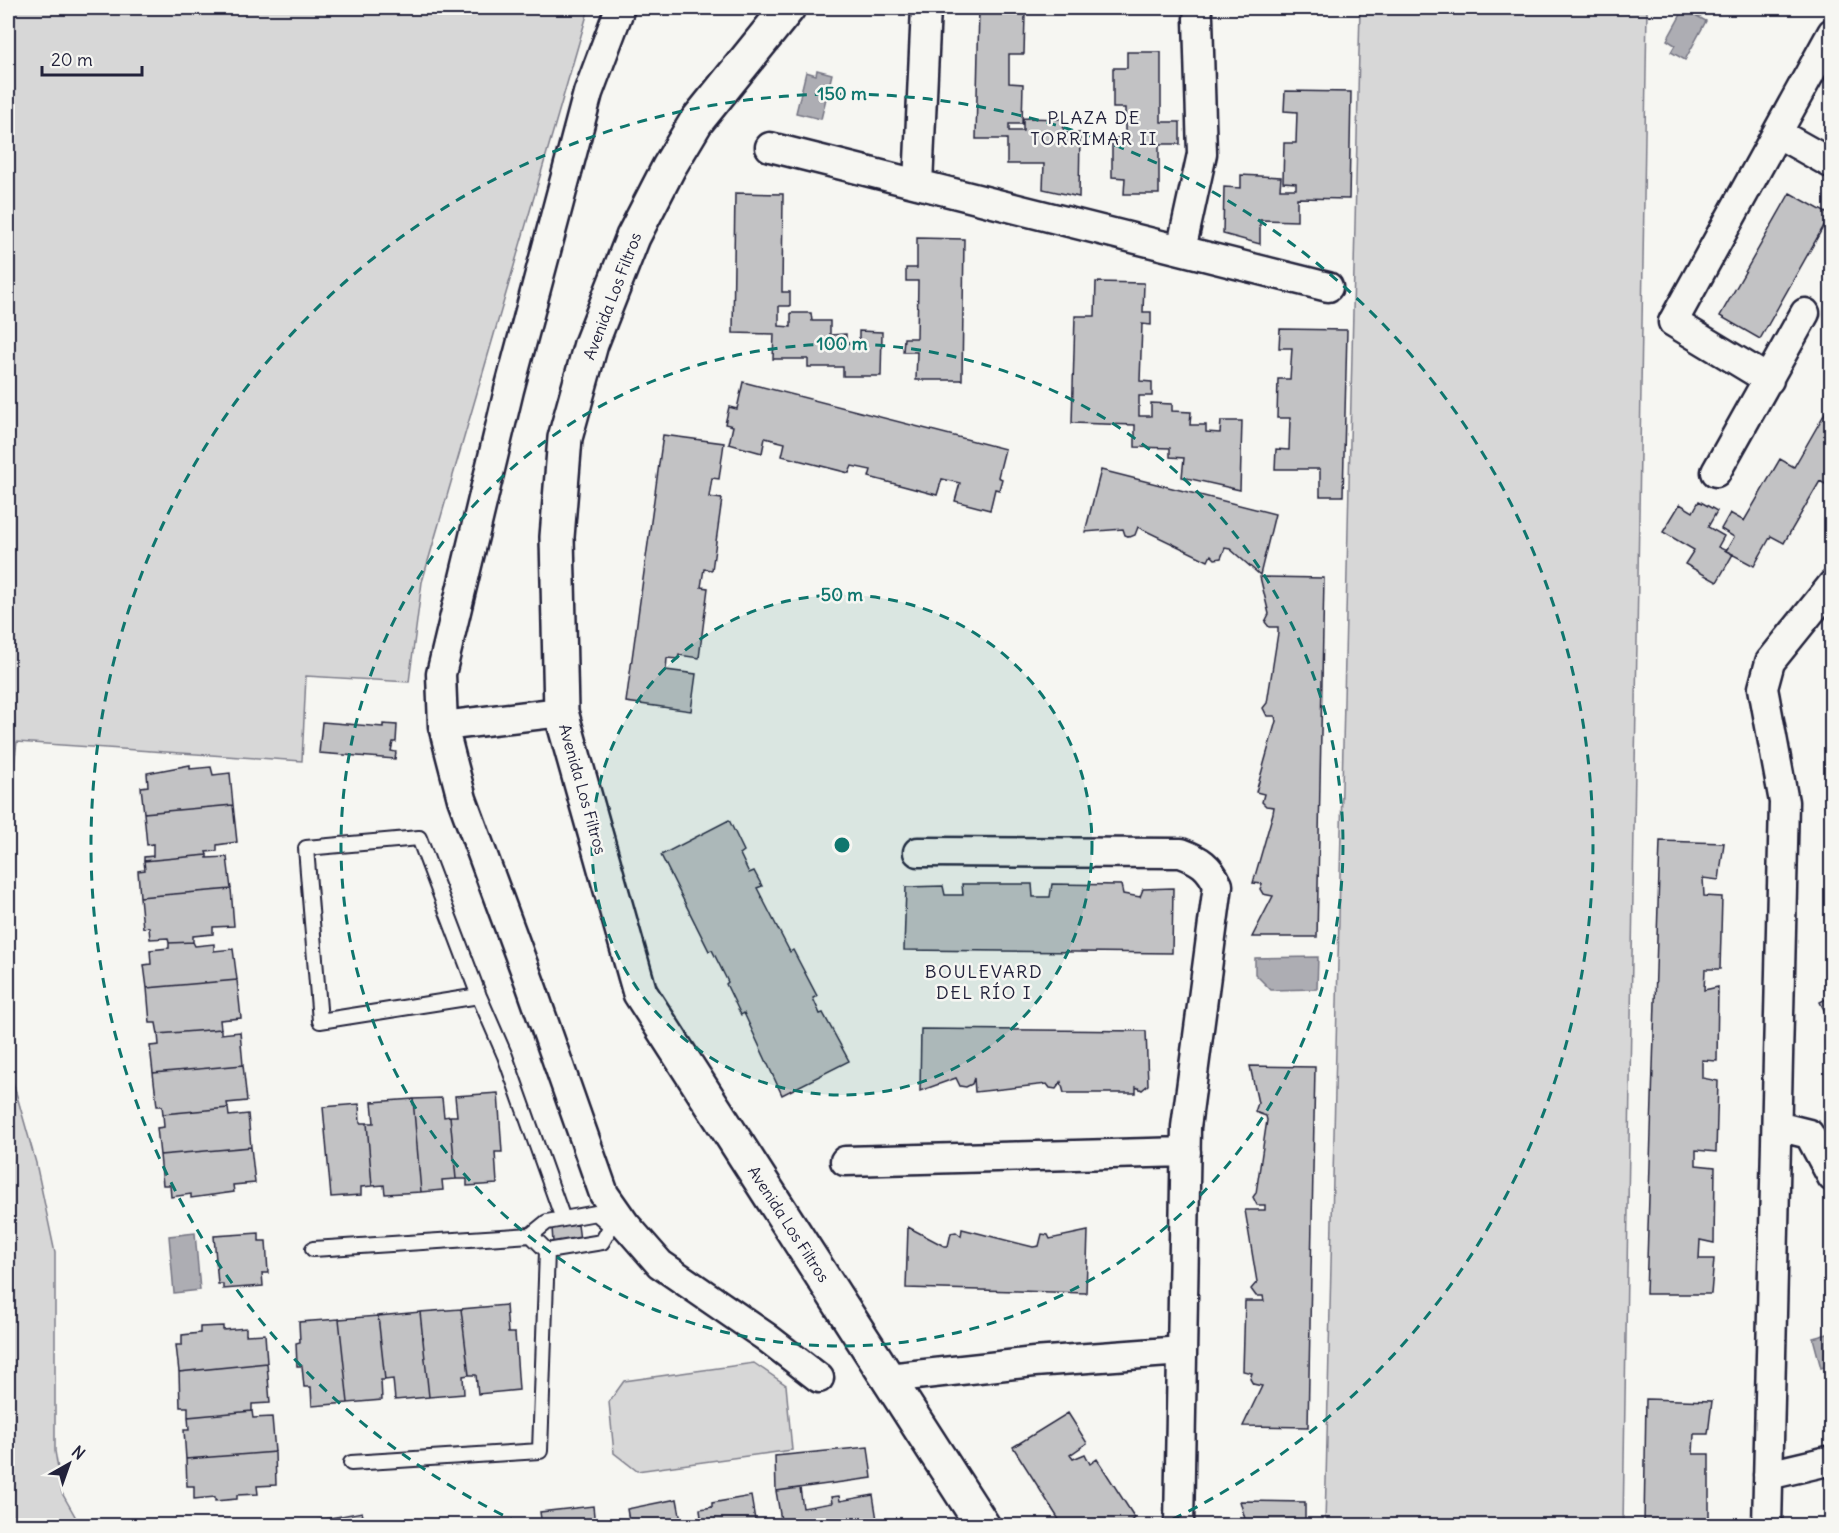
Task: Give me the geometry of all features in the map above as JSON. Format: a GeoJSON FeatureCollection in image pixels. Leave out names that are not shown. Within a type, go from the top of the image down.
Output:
{"type":"FeatureCollection","features":[{"type":"Feature","properties":{"kind":"main road","name":"Avenida Los Filtros"},"geometry":{"type":"LineString","coordinates":[[788,8],[696,122],[674,158],[633,237],[591,344],[565,438],[557,537],[561,712],[640,993],[983,1526]]}},
{"type":"Feature","properties":{"kind":"street"},"geometry":{"type":"LineString","coordinates":[[620,8],[588,93],[508,390],[441,674],[443,726],[462,799],[604,1194],[618,1225],[660,1264],[766,1337],[819,1378]]}},
{"type":"Feature","properties":{"kind":"street"},"geometry":{"type":"LineString","coordinates":[[918,184],[926,8]]}},
{"type":"Feature","properties":{"kind":"street"},"geometry":{"type":"LineString","coordinates":[[1180,250],[1202,154],[1198,18]]}},
{"type":"Feature","properties":{"kind":"street"},"geometry":{"type":"LineString","coordinates":[[1769,380],[1673,322],[1832,33]]}},
{"type":"Feature","properties":{"kind":"street"},"geometry":{"type":"LineString","coordinates":[[1777,133],[1832,164]]}},
{"type":"Feature","properties":{"kind":"street"},"geometry":{"type":"LineString","coordinates":[[770,147],[1328,287]]}},
{"type":"Feature","properties":{"kind":"street"},"geometry":{"type":"LineString","coordinates":[[1716,472],[1805,313]]}},
{"type":"Feature","properties":{"kind":"street"},"geometry":{"type":"LineString","coordinates":[[1767,1526],[1784,802],[1763,688],[1770,662],[1832,585]]}},
{"type":"Feature","properties":{"kind":"street"},"geometry":{"type":"LineString","coordinates":[[443,726],[561,712]]}},
{"type":"Feature","properties":{"kind":"street"},"geometry":{"type":"LineString","coordinates":[[918,852],[1181,853],[1200,860],[1211,870],[1218,885],[1186,1127],[1179,1526]]}},
{"type":"Feature","properties":{"kind":"street"},"geometry":{"type":"LineString","coordinates":[[1777,1126],[1809,1134],[1832,1177]]}},
{"type":"Feature","properties":{"kind":"street"},"geometry":{"type":"LineString","coordinates":[[845,1161],[1186,1152]]}},
{"type":"Feature","properties":{"kind":"street"},"geometry":{"type":"LineString","coordinates":[[888,1378],[1034,1362],[1182,1351]]}},
{"type":"Feature","properties":{"kind":"street"},"geometry":{"type":"LineString","coordinates":[[1768,1475],[1832,1460]]}},
{"type":"Feature","properties":{"kind":"lane"},"geometry":{"type":"LineString","coordinates":[[479,996],[320,1021],[306,848],[419,838],[479,996],[505,1056],[562,1219]]}},
{"type":"Feature","properties":{"kind":"lane"},"geometry":{"type":"LineString","coordinates":[[312,1249],[531,1235],[547,1222],[596,1213],[618,1225],[602,1242],[547,1251]]}},
{"type":"Feature","properties":{"kind":"lane"},"geometry":{"type":"LineString","coordinates":[[351,1463],[540,1451],[547,1251],[531,1235]]}},
{"type":"Feature","properties":{"kind":"shaded area"},"geometry":{"type":"Polygon","coordinates":[[[8,8],[589,8],[422,582],[409,682],[306,676],[302,761],[17,742],[8,809],[8,8]]]}},
{"type":"Feature","properties":{"kind":"shaded area"},"geometry":{"type":"Polygon","coordinates":[[[1360,8],[1647,8],[1623,1525],[1325,1525],[1360,8]]]}},
{"type":"Feature","properties":{"kind":"shaded area"},"geometry":{"type":"Polygon","coordinates":[[[1684,9],[1706,21],[1685,60],[1671,52],[1675,45],[1667,40],[1684,9]]]}},
{"type":"Feature","properties":{"kind":"shaded area"},"geometry":{"type":"Polygon","coordinates":[[[817,70],[832,74],[821,119],[796,113],[806,72],[816,75],[817,70]]]}},
{"type":"Feature","properties":{"kind":"shaded area"},"geometry":{"type":"Polygon","coordinates":[[[1318,957],[1317,989],[1271,990],[1255,974],[1255,958],[1318,957]]]}},
{"type":"Feature","properties":{"kind":"shaded area"},"geometry":{"type":"Polygon","coordinates":[[[8,1033],[13,1082],[36,1163],[55,1253],[55,1451],[62,1493],[80,1525],[8,1525],[8,1033]]]}},
{"type":"Feature","properties":{"kind":"shaded area"},"geometry":{"type":"Polygon","coordinates":[[[195,1233],[200,1290],[174,1293],[169,1236],[195,1233]]]}},
{"type":"Feature","properties":{"kind":"shaded area"},"geometry":{"type":"Polygon","coordinates":[[[1831,1333],[1831,1365],[1821,1368],[1813,1338],[1831,1333]]]}},
{"type":"Feature","properties":{"kind":"shaded area"},"geometry":{"type":"Polygon","coordinates":[[[754,1363],[786,1385],[792,1450],[637,1471],[614,1453],[609,1402],[624,1381],[754,1363]]]}},
{"type":"Feature","properties":{"kind":"building"},"geometry":{"type":"Polygon","coordinates":[[[979,8],[1011,8],[1011,14],[1025,14],[1024,54],[1009,54],[1009,83],[1023,84],[1022,124],[1009,124],[1009,131],[1023,131],[1023,118],[1064,119],[1063,133],[1080,133],[1079,197],[1043,189],[1044,164],[1007,164],[1007,139],[976,139],[979,8]]]}},
{"type":"Feature","properties":{"kind":"building"},"geometry":{"type":"Polygon","coordinates":[[[1127,52],[1161,52],[1161,122],[1180,122],[1180,144],[1159,144],[1159,194],[1124,194],[1125,178],[1112,177],[1112,138],[1125,138],[1125,108],[1113,108],[1113,68],[1127,68],[1127,52]]]}},
{"type":"Feature","properties":{"kind":"building"},"geometry":{"type":"Polygon","coordinates":[[[1285,91],[1351,92],[1349,199],[1297,198],[1297,221],[1260,220],[1260,244],[1223,234],[1224,187],[1241,188],[1241,175],[1281,177],[1280,189],[1296,189],[1296,183],[1283,182],[1284,143],[1296,143],[1297,112],[1284,111],[1285,91]]]}},
{"type":"Feature","properties":{"kind":"building"},"geometry":{"type":"Polygon","coordinates":[[[735,193],[783,194],[782,292],[790,292],[790,306],[779,306],[779,326],[791,327],[791,313],[811,313],[812,321],[830,321],[830,335],[846,334],[846,343],[859,343],[859,331],[882,332],[881,376],[843,376],[843,367],[808,367],[808,359],[773,359],[774,334],[733,333],[735,193]]]}},
{"type":"Feature","properties":{"kind":"building"},"geometry":{"type":"Polygon","coordinates":[[[1790,193],[1830,215],[1760,339],[1720,316],[1790,193]]]}},
{"type":"Feature","properties":{"kind":"building"},"geometry":{"type":"Polygon","coordinates":[[[917,238],[964,239],[962,380],[916,380],[917,352],[903,352],[904,338],[917,338],[918,281],[906,281],[906,268],[917,268],[917,238]]]}},
{"type":"Feature","properties":{"kind":"building"},"geometry":{"type":"Polygon","coordinates":[[[1096,282],[1144,283],[1143,312],[1151,312],[1151,325],[1142,324],[1140,381],[1152,382],[1152,396],[1139,396],[1139,416],[1151,416],[1151,403],[1172,404],[1172,411],[1191,412],[1190,425],[1206,425],[1206,432],[1220,433],[1221,421],[1242,421],[1240,490],[1182,477],[1184,458],[1170,457],[1170,448],[1135,447],[1135,425],[1072,423],[1075,316],[1095,316],[1096,282]]]}},
{"type":"Feature","properties":{"kind":"building"},"geometry":{"type":"Polygon","coordinates":[[[1280,329],[1347,330],[1343,496],[1320,496],[1320,469],[1275,469],[1276,449],[1289,450],[1290,418],[1277,418],[1278,379],[1290,379],[1292,348],[1279,348],[1280,329]]]}},
{"type":"Feature","properties":{"kind":"building"},"geometry":{"type":"Polygon","coordinates":[[[743,382],[1005,449],[998,477],[1002,479],[999,490],[995,489],[990,510],[955,501],[960,483],[942,479],[937,495],[869,477],[871,470],[852,466],[849,473],[782,456],[785,443],[765,438],[762,453],[729,444],[733,426],[725,424],[729,407],[737,409],[743,382]]]}},
{"type":"Feature","properties":{"kind":"building"},"geometry":{"type":"Polygon","coordinates":[[[1829,406],[1832,408],[1832,488],[1820,481],[1784,543],[1771,536],[1754,566],[1726,551],[1734,537],[1721,529],[1730,513],[1744,521],[1780,459],[1794,467],[1829,406]]]}},
{"type":"Feature","properties":{"kind":"building"},"geometry":{"type":"Polygon","coordinates":[[[663,435],[724,443],[719,479],[712,478],[709,497],[722,499],[712,570],[704,569],[701,587],[708,588],[699,658],[679,655],[678,659],[667,658],[666,670],[696,674],[691,711],[626,702],[663,435]]]}},
{"type":"Feature","properties":{"kind":"building"},"geometry":{"type":"Polygon","coordinates":[[[1101,470],[1275,514],[1260,575],[1230,549],[1225,548],[1221,558],[1215,559],[1211,555],[1208,561],[1138,527],[1135,535],[1130,537],[1125,535],[1123,529],[1085,532],[1101,470]]]}},
{"type":"Feature","properties":{"kind":"building"},"geometry":{"type":"Polygon","coordinates":[[[1699,501],[1717,511],[1708,527],[1724,536],[1718,547],[1733,554],[1717,582],[1685,564],[1694,550],[1663,532],[1680,504],[1693,512],[1699,501]]]}},
{"type":"Feature","properties":{"kind":"building"},"geometry":{"type":"Polygon","coordinates":[[[1260,577],[1324,578],[1317,937],[1252,937],[1273,896],[1263,894],[1260,889],[1262,884],[1253,883],[1274,807],[1266,806],[1262,802],[1264,794],[1256,792],[1276,721],[1275,716],[1267,716],[1263,708],[1267,703],[1278,627],[1269,627],[1265,622],[1269,614],[1260,577]]]}},
{"type":"Feature","properties":{"kind":"building"},"geometry":{"type":"Polygon","coordinates":[[[322,722],[383,727],[383,724],[397,725],[396,742],[393,742],[391,751],[396,752],[395,759],[319,753],[322,722]]]}},
{"type":"Feature","properties":{"kind":"building"},"geometry":{"type":"Polygon","coordinates":[[[190,765],[190,769],[211,767],[213,775],[230,773],[233,805],[144,813],[141,787],[148,786],[147,773],[190,765]]]}},
{"type":"Feature","properties":{"kind":"building"},"geometry":{"type":"Polygon","coordinates":[[[233,805],[237,842],[217,845],[217,851],[206,852],[207,855],[144,861],[144,857],[153,856],[153,844],[147,845],[144,813],[233,805]]]}},
{"type":"Feature","properties":{"kind":"building"},"geometry":{"type":"Polygon","coordinates":[[[729,820],[744,851],[740,854],[749,873],[754,871],[762,886],[757,888],[790,952],[793,950],[817,996],[813,998],[820,1014],[823,1013],[849,1061],[782,1095],[744,1013],[741,1015],[712,950],[709,951],[661,855],[729,820]]]}},
{"type":"Feature","properties":{"kind":"building"},"geometry":{"type":"Polygon","coordinates":[[[1660,841],[1724,843],[1719,880],[1703,878],[1704,896],[1722,897],[1720,969],[1705,969],[1704,990],[1718,987],[1717,1061],[1702,1060],[1702,1078],[1718,1081],[1716,1152],[1696,1150],[1696,1165],[1715,1167],[1714,1243],[1700,1240],[1699,1259],[1714,1259],[1711,1294],[1646,1294],[1660,841]]]}},
{"type":"Feature","properties":{"kind":"building"},"geometry":{"type":"Polygon","coordinates":[[[207,855],[207,858],[227,857],[231,889],[140,897],[138,871],[145,870],[144,861],[207,855]]]}},
{"type":"Feature","properties":{"kind":"building"},"geometry":{"type":"Polygon","coordinates":[[[962,884],[1032,884],[1033,897],[1050,897],[1052,884],[1121,885],[1123,894],[1140,897],[1143,889],[1173,888],[1172,953],[904,950],[906,887],[943,886],[945,895],[963,895],[962,884]]]}},
{"type":"Feature","properties":{"kind":"building"},"geometry":{"type":"Polygon","coordinates":[[[231,889],[234,926],[213,927],[213,934],[193,936],[193,942],[169,943],[168,938],[150,939],[149,927],[143,928],[140,897],[231,889]]]}},
{"type":"Feature","properties":{"kind":"building"},"geometry":{"type":"Polygon","coordinates":[[[193,942],[195,946],[214,944],[214,951],[233,949],[237,980],[147,988],[144,965],[151,964],[150,950],[169,948],[169,943],[193,942]]]}},
{"type":"Feature","properties":{"kind":"building"},"geometry":{"type":"Polygon","coordinates":[[[237,980],[241,1018],[220,1020],[221,1029],[158,1034],[156,1023],[150,1023],[147,988],[237,980]]]}},
{"type":"Feature","properties":{"kind":"building"},"geometry":{"type":"Polygon","coordinates":[[[1832,996],[1832,1025],[1820,1002],[1832,996]]]}},
{"type":"Feature","properties":{"kind":"building"},"geometry":{"type":"Polygon","coordinates":[[[221,1029],[221,1034],[240,1032],[243,1065],[153,1073],[150,1046],[159,1045],[158,1034],[221,1029]]]}},
{"type":"Feature","properties":{"kind":"building"},"geometry":{"type":"Polygon","coordinates":[[[921,1029],[1146,1031],[1148,1085],[1142,1090],[1136,1087],[1136,1093],[1064,1093],[1061,1082],[1056,1089],[1050,1088],[1047,1084],[975,1092],[974,1078],[972,1084],[966,1087],[960,1086],[956,1078],[920,1091],[921,1029]]]}},
{"type":"Feature","properties":{"kind":"building"},"geometry":{"type":"Polygon","coordinates":[[[243,1065],[247,1101],[227,1103],[228,1108],[163,1114],[162,1106],[157,1106],[153,1073],[243,1065]]]}},
{"type":"Feature","properties":{"kind":"building"},"geometry":{"type":"Polygon","coordinates":[[[1250,1066],[1315,1067],[1308,1427],[1243,1426],[1262,1386],[1253,1384],[1250,1379],[1252,1373],[1243,1371],[1245,1301],[1264,1301],[1263,1296],[1256,1296],[1251,1289],[1257,1282],[1245,1210],[1265,1210],[1265,1205],[1257,1205],[1253,1197],[1256,1193],[1267,1120],[1266,1116],[1255,1112],[1258,1103],[1250,1066]]]}},
{"type":"Feature","properties":{"kind":"building"},"geometry":{"type":"Polygon","coordinates":[[[498,1093],[502,1152],[495,1152],[497,1184],[467,1186],[467,1179],[456,1179],[450,1116],[457,1116],[455,1096],[498,1093]]]}},
{"type":"Feature","properties":{"kind":"building"},"geometry":{"type":"Polygon","coordinates":[[[442,1098],[444,1117],[450,1116],[456,1179],[442,1180],[443,1190],[421,1192],[413,1099],[442,1098]]]}},
{"type":"Feature","properties":{"kind":"building"},"geometry":{"type":"Polygon","coordinates":[[[413,1099],[421,1192],[385,1194],[384,1185],[372,1186],[367,1123],[374,1123],[372,1102],[413,1099]]]}},
{"type":"Feature","properties":{"kind":"building"},"geometry":{"type":"Polygon","coordinates":[[[359,1104],[360,1123],[367,1123],[372,1186],[361,1187],[361,1195],[331,1197],[323,1107],[359,1104]]]}},
{"type":"Feature","properties":{"kind":"building"},"geometry":{"type":"Polygon","coordinates":[[[228,1108],[229,1116],[248,1114],[251,1147],[160,1155],[157,1128],[164,1127],[163,1114],[228,1108]]]}},
{"type":"Feature","properties":{"kind":"building"},"geometry":{"type":"Polygon","coordinates":[[[251,1147],[255,1183],[233,1185],[234,1192],[191,1198],[191,1194],[171,1197],[170,1185],[163,1185],[160,1155],[251,1147]]]}},
{"type":"Feature","properties":{"kind":"building"},"geometry":{"type":"Polygon","coordinates":[[[578,1225],[580,1240],[553,1243],[552,1227],[578,1225]]]}},
{"type":"Feature","properties":{"kind":"building"},"geometry":{"type":"Polygon","coordinates":[[[908,1227],[944,1246],[948,1246],[951,1233],[956,1232],[961,1236],[962,1229],[1033,1247],[1039,1246],[1042,1234],[1048,1235],[1050,1239],[1088,1231],[1086,1293],[906,1288],[908,1227]]]}},
{"type":"Feature","properties":{"kind":"building"},"geometry":{"type":"Polygon","coordinates":[[[259,1233],[259,1241],[266,1241],[268,1273],[262,1273],[263,1286],[223,1289],[223,1284],[218,1284],[214,1236],[259,1233]]]}},
{"type":"Feature","properties":{"kind":"building"},"geometry":{"type":"Polygon","coordinates":[[[506,1305],[508,1333],[515,1333],[519,1390],[478,1394],[476,1375],[469,1375],[461,1309],[506,1305]]]}},
{"type":"Feature","properties":{"kind":"building"},"geometry":{"type":"Polygon","coordinates":[[[461,1309],[469,1375],[463,1376],[464,1394],[429,1397],[420,1312],[461,1309]]]}},
{"type":"Feature","properties":{"kind":"building"},"geometry":{"type":"Polygon","coordinates":[[[420,1312],[429,1397],[395,1400],[393,1379],[385,1380],[378,1316],[420,1312]]]}},
{"type":"Feature","properties":{"kind":"building"},"geometry":{"type":"Polygon","coordinates":[[[378,1316],[385,1380],[381,1380],[382,1400],[348,1403],[339,1319],[378,1316]]]}},
{"type":"Feature","properties":{"kind":"building"},"geometry":{"type":"Polygon","coordinates":[[[339,1319],[348,1403],[312,1406],[311,1387],[304,1387],[302,1366],[297,1366],[296,1343],[300,1342],[299,1322],[339,1319]]]}},
{"type":"Feature","properties":{"kind":"building"},"geometry":{"type":"Polygon","coordinates":[[[223,1326],[223,1330],[246,1328],[246,1335],[265,1334],[267,1363],[179,1372],[176,1345],[182,1345],[182,1335],[200,1333],[200,1327],[223,1326]]]}},
{"type":"Feature","properties":{"kind":"building"},"geometry":{"type":"Polygon","coordinates":[[[267,1363],[270,1403],[252,1404],[252,1411],[188,1417],[188,1407],[180,1407],[179,1372],[267,1363]]]}},
{"type":"Feature","properties":{"kind":"building"},"geometry":{"type":"Polygon","coordinates":[[[1646,1399],[1712,1401],[1708,1434],[1694,1434],[1693,1454],[1709,1454],[1709,1524],[1644,1526],[1646,1399]]]}},
{"type":"Feature","properties":{"kind":"building"},"geometry":{"type":"Polygon","coordinates":[[[252,1411],[253,1418],[272,1417],[275,1452],[186,1459],[184,1430],[189,1430],[188,1417],[252,1411]]]}},
{"type":"Feature","properties":{"kind":"building"},"geometry":{"type":"Polygon","coordinates":[[[1068,1413],[1087,1443],[1070,1455],[1073,1459],[1085,1454],[1090,1464],[1097,1459],[1135,1518],[1129,1524],[1131,1526],[1063,1526],[1013,1447],[1068,1413]]]}},
{"type":"Feature","properties":{"kind":"building"},"geometry":{"type":"Polygon","coordinates":[[[868,1447],[872,1478],[776,1491],[775,1456],[868,1447]]]}},
{"type":"Feature","properties":{"kind":"building"},"geometry":{"type":"Polygon","coordinates":[[[275,1452],[276,1485],[257,1486],[258,1494],[237,1495],[237,1499],[215,1501],[215,1497],[194,1499],[194,1486],[187,1486],[186,1459],[275,1452]]]}},
{"type":"Feature","properties":{"kind":"building"},"geometry":{"type":"Polygon","coordinates":[[[800,1488],[803,1508],[832,1503],[831,1497],[839,1496],[840,1501],[873,1495],[878,1526],[782,1526],[776,1491],[800,1488]]]}},
{"type":"Feature","properties":{"kind":"building"},"geometry":{"type":"Polygon","coordinates":[[[751,1496],[756,1526],[702,1526],[700,1509],[712,1507],[712,1503],[751,1496]]]}},
{"type":"Feature","properties":{"kind":"building"},"geometry":{"type":"Polygon","coordinates":[[[677,1499],[682,1526],[630,1526],[627,1509],[677,1499]]]}},
{"type":"Feature","properties":{"kind":"building"},"geometry":{"type":"Polygon","coordinates":[[[1240,1501],[1305,1502],[1305,1526],[1247,1526],[1240,1501]]]}},
{"type":"Feature","properties":{"kind":"building"},"geometry":{"type":"Polygon","coordinates":[[[593,1506],[595,1526],[542,1526],[540,1512],[593,1506]]]}},
{"type":"Feature","properties":{"kind":"building"},"geometry":{"type":"Polygon","coordinates":[[[362,1512],[365,1526],[299,1526],[298,1524],[362,1512]]]}},
{"type":"Feature","properties":{"kind":"district","name":"PLAZA DE TORRIMAR II"},"geometry":{"type":"Point","coordinates":[1094,127]}},
{"type":"Feature","properties":{"kind":"district","name":"BOULEVARD DEL RÍO I"},"geometry":{"type":"Point","coordinates":[984,981]}}]}
